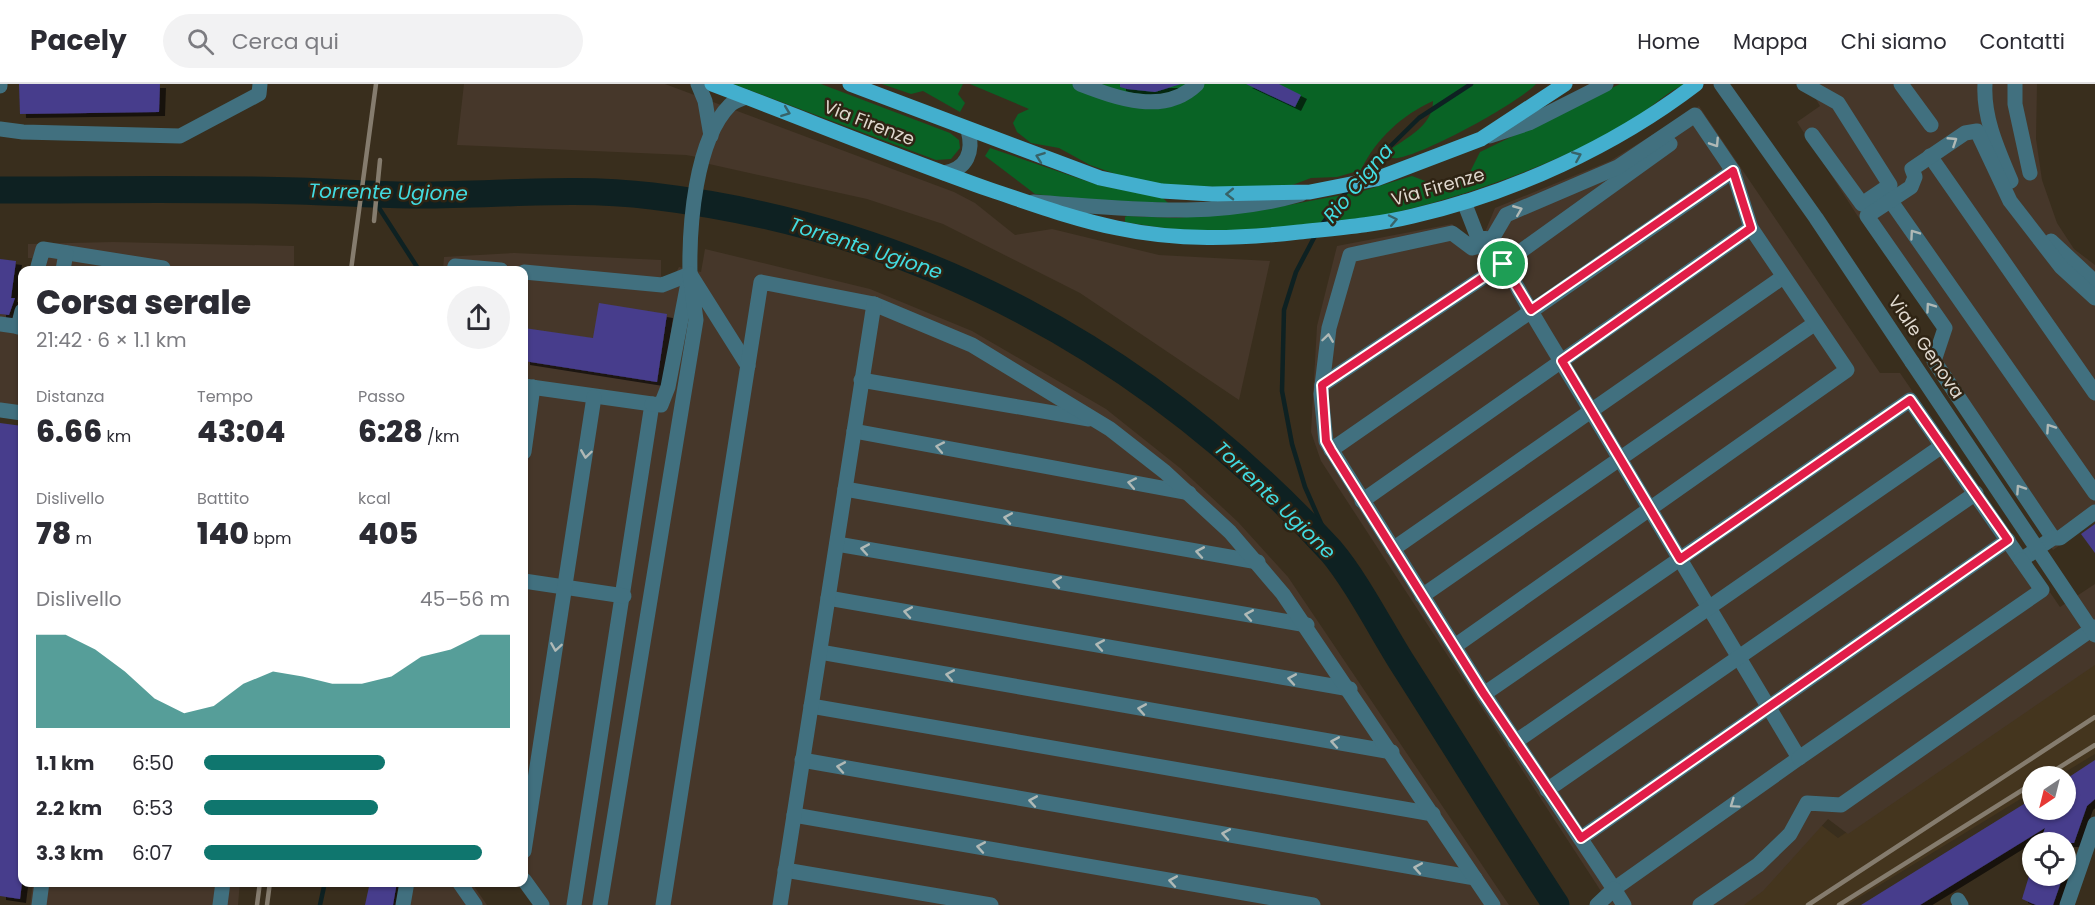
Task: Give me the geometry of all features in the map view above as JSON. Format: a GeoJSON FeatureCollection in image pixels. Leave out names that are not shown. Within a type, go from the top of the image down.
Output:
{"type":"FeatureCollection","features":[{"type":"Feature","properties":{"kind":"main road","name":"Via Firenze"},"geometry":{"type":"LineString","coordinates":[[712,84],[944,173],[1080,220],[1139,232],[1195,238],[1250,238],[1336,229],[1412,216],[1464,202],[1596,148],[1651,117],[1696,84]]}},
{"type":"Feature","properties":{"kind":"main road","name":"Via Firenze"},"geometry":{"type":"LineString","coordinates":[[850,84],[1082,172],[1143,188],[1212,195],[1310,192],[1359,183],[1409,167],[1481,139],[1565,84]]}},
{"type":"Feature","properties":{"kind":"street"},"geometry":{"type":"LineString","coordinates":[[0,129],[23,132],[180,136],[259,94],[260,84]]}},
{"type":"Feature","properties":{"kind":"street"},"geometry":{"type":"LineString","coordinates":[[698,84],[705,101],[711,136]]}},
{"type":"Feature","properties":{"kind":"street"},"geometry":{"type":"LineString","coordinates":[[1080,84],[1120,99],[1161,102],[1178,98],[1197,84]]}},
{"type":"Feature","properties":{"kind":"street","name":"Via Firenze"},"geometry":{"type":"LineString","coordinates":[[1481,139],[1529,123],[1606,84]]}},
{"type":"Feature","properties":{"kind":"street","name":"Viale Genova"},"geometry":{"type":"LineString","coordinates":[[1721,84],[1816,218],[2095,635]]}},
{"type":"Feature","properties":{"kind":"street"},"geometry":{"type":"LineString","coordinates":[[1804,84],[1824,90],[1838,103],[1890,185],[1862,204],[1812,135]]}},
{"type":"Feature","properties":{"kind":"street"},"geometry":{"type":"LineString","coordinates":[[1900,84],[1931,125]]}},
{"type":"Feature","properties":{"kind":"street"},"geometry":{"type":"LineString","coordinates":[[1984,84],[1984,101],[1994,142],[2014,189],[2051,241],[2095,282]]}},
{"type":"Feature","properties":{"kind":"street"},"geometry":{"type":"LineString","coordinates":[[2015,84],[2015,104],[2030,173]]}},
{"type":"Feature","properties":{"kind":"street"},"geometry":{"type":"LineString","coordinates":[[600,905],[696,320],[690,274],[690,242],[700,171],[711,136],[731,103],[746,97]]}},
{"type":"Feature","properties":{"kind":"street"},"geometry":{"type":"LineString","coordinates":[[1455,646],[1847,370],[1751,228],[1733,171],[1695,115],[1618,167],[1506,215],[1489,244],[1472,248],[1452,233],[1350,255],[1329,328],[1322,385],[1326,441],[1331,450],[1484,694],[1624,905]]}},
{"type":"Feature","properties":{"kind":"street"},"geometry":{"type":"LineString","coordinates":[[1322,385],[1503,264],[1701,122]]}},
{"type":"Feature","properties":{"kind":"street"},"geometry":{"type":"LineString","coordinates":[[944,173],[960,169],[966,162],[971,145],[968,130]]}},
{"type":"Feature","properties":{"kind":"street"},"geometry":{"type":"LineString","coordinates":[[1598,904],[1614,889],[1799,758],[2042,590],[2038,549],[1934,361],[1945,328],[1867,216],[1911,186],[1915,177],[1912,169],[1965,133],[1977,131],[2010,201],[2061,267],[2095,298]]}},
{"type":"Feature","properties":{"kind":"street"},"geometry":{"type":"LineString","coordinates":[[1930,156],[2095,393]]}},
{"type":"Feature","properties":{"kind":"street"},"geometry":{"type":"LineString","coordinates":[[1331,450],[1733,171]]}},
{"type":"Feature","properties":{"kind":"street","name":"Via Firenze"},"geometry":{"type":"LineString","coordinates":[[1024,201],[1155,211],[1262,205],[1310,192]]}},
{"type":"Feature","properties":{"kind":"street"},"geometry":{"type":"LineString","coordinates":[[1890,200],[2095,493]]}},
{"type":"Feature","properties":{"kind":"street"},"geometry":{"type":"LineString","coordinates":[[1464,202],[1478,238],[1492,239]]}},
{"type":"Feature","properties":{"kind":"street"},"geometry":{"type":"LineString","coordinates":[[1362,501],[1751,228]]}},
{"type":"Feature","properties":{"kind":"street"},"geometry":{"type":"LineString","coordinates":[[1492,239],[1503,264],[1799,758]]}},
{"type":"Feature","properties":{"kind":"street"},"geometry":{"type":"LineString","coordinates":[[38,266],[43,249],[148,266]]}},
{"type":"Feature","properties":{"kind":"street"},"geometry":{"type":"LineString","coordinates":[[64,266],[66,253]]}},
{"type":"Feature","properties":{"kind":"street"},"geometry":{"type":"LineString","coordinates":[[528,272],[662,285],[690,274]]}},
{"type":"Feature","properties":{"kind":"street"},"geometry":{"type":"LineString","coordinates":[[690,274],[748,366]]}},
{"type":"Feature","properties":{"kind":"street"},"geometry":{"type":"LineString","coordinates":[[528,387],[661,405],[668,387],[690,274]]}},
{"type":"Feature","properties":{"kind":"street"},"geometry":{"type":"LineString","coordinates":[[1393,549],[1783,277]]}},
{"type":"Feature","properties":{"kind":"street"},"geometry":{"type":"LineString","coordinates":[[663,905],[761,282],[874,304],[972,345],[1098,421],[1132,445],[1189,493],[1258,562],[1307,625],[1493,905]]}},
{"type":"Feature","properties":{"kind":"street"},"geometry":{"type":"LineString","coordinates":[[780,905],[874,304]]}},
{"type":"Feature","properties":{"kind":"street"},"geometry":{"type":"LineString","coordinates":[[0,324],[18,327]]}},
{"type":"Feature","properties":{"kind":"street"},"geometry":{"type":"LineString","coordinates":[[1422,596],[1814,324]]}},
{"type":"Feature","properties":{"kind":"street"},"geometry":{"type":"LineString","coordinates":[[861,380],[1098,421]]}},
{"type":"Feature","properties":{"kind":"street"},"geometry":{"type":"LineString","coordinates":[[528,826],[594,396]]}},
{"type":"Feature","properties":{"kind":"street"},"geometry":{"type":"LineString","coordinates":[[1484,694],[1910,400],[2008,540],[2038,549],[2060,538],[2095,512]]}},
{"type":"Feature","properties":{"kind":"street"},"geometry":{"type":"LineString","coordinates":[[574,905],[652,405]]}},
{"type":"Feature","properties":{"kind":"street"},"geometry":{"type":"LineString","coordinates":[[0,410],[18,412]]}},
{"type":"Feature","properties":{"kind":"street"},"geometry":{"type":"LineString","coordinates":[[854,431],[1189,493]]}},
{"type":"Feature","properties":{"kind":"street"},"geometry":{"type":"LineString","coordinates":[[1515,742],[1942,446]]}},
{"type":"Feature","properties":{"kind":"street"},"geometry":{"type":"LineString","coordinates":[[845,489],[1258,562]]}},
{"type":"Feature","properties":{"kind":"street"},"geometry":{"type":"LineString","coordinates":[[1547,790],[1976,493]]}},
{"type":"Feature","properties":{"kind":"street"},"geometry":{"type":"LineString","coordinates":[[1581,838],[2008,540]]}},
{"type":"Feature","properties":{"kind":"street"},"geometry":{"type":"LineString","coordinates":[[837,544],[1307,625]]}},
{"type":"Feature","properties":{"kind":"street"},"geometry":{"type":"LineString","coordinates":[[528,582],[624,596]]}},
{"type":"Feature","properties":{"kind":"street"},"geometry":{"type":"LineString","coordinates":[[828,598],[1350,689]]}},
{"type":"Feature","properties":{"kind":"street"},"geometry":{"type":"LineString","coordinates":[[1700,905],[1758,865],[1790,834],[1807,803],[1841,805],[2095,627]]}},
{"type":"Feature","properties":{"kind":"street"},"geometry":{"type":"LineString","coordinates":[[820,652],[1392,752]]}},
{"type":"Feature","properties":{"kind":"street"},"geometry":{"type":"LineString","coordinates":[[811,706],[1433,814]]}},
{"type":"Feature","properties":{"kind":"street"},"geometry":{"type":"LineString","coordinates":[[802,760],[1475,878]]}},
{"type":"Feature","properties":{"kind":"street"},"geometry":{"type":"LineString","coordinates":[[794,815],[1314,905]]}},
{"type":"Feature","properties":{"kind":"street"},"geometry":{"type":"LineString","coordinates":[[2067,905],[2095,824]]}},
{"type":"Feature","properties":{"kind":"street"},"geometry":{"type":"LineString","coordinates":[[785,870],[991,905]]}},
{"type":"Feature","properties":{"kind":"street"},"geometry":{"type":"LineString","coordinates":[[528,886],[542,905]]}},
{"type":"Feature","properties":{"kind":"street"},"geometry":{"type":"LineString","coordinates":[[39,905],[41,887]]}},
{"type":"Feature","properties":{"kind":"street"},"geometry":{"type":"LineString","coordinates":[[220,905],[222,887]]}},
{"type":"Feature","properties":{"kind":"street"},"geometry":{"type":"LineString","coordinates":[[403,905],[406,887]]}},
{"type":"Feature","properties":{"kind":"street"},"geometry":{"type":"LineString","coordinates":[[462,887],[475,905]]}},
{"type":"Feature","properties":{"kind":"shaded area"},"geometry":{"type":"Polygon","coordinates":[[[464,84],[665,84],[954,192],[975,203],[1015,235],[1052,229],[1159,255],[1270,261],[1239,400],[1080,293],[943,224],[867,199],[709,164],[708,159],[686,155],[457,145],[464,84]]]}},
{"type":"Feature","properties":{"kind":"shaded area"},"geometry":{"type":"Polygon","coordinates":[[[1807,84],[2037,84],[2036,139],[2042,180],[2057,223],[2074,249],[2095,265],[2095,520],[2053,550],[1929,358],[1946,332],[1857,215],[1797,122],[1820,106],[1807,84]]]}},
{"type":"Feature","properties":{"kind":"shaded area"},"geometry":{"type":"Polygon","coordinates":[[[1699,106],[1880,373],[1900,373],[2060,607],[2095,584],[2095,665],[1848,834],[1828,819],[1763,891],[1744,905],[1610,905],[1321,461],[1311,432],[1317,326],[1337,246],[1452,224],[1467,237],[1485,232],[1495,208],[1610,161],[1699,106]]]}},
{"type":"Feature","properties":{"kind":"shaded area"},"geometry":{"type":"Polygon","coordinates":[[[113,242],[294,246],[294,266],[31,266],[32,258],[28,258],[28,244],[113,242]]]}},
{"type":"Feature","properties":{"kind":"shaded area"},"geometry":{"type":"Polygon","coordinates":[[[705,249],[870,289],[972,331],[1106,409],[1180,468],[1238,522],[1288,577],[1509,905],[547,905],[528,879],[528,266],[443,266],[444,257],[514,253],[661,260],[661,276],[664,278],[674,276],[679,267],[701,272],[705,249]]]}},
{"type":"Feature","properties":{"kind":"shaded area"},"geometry":{"type":"Polygon","coordinates":[[[0,314],[18,316],[18,413],[0,411],[0,314]]]}},
{"type":"Feature","properties":{"kind":"shaded area"},"geometry":{"type":"Polygon","coordinates":[[[2095,664],[2095,754],[2075,766],[2022,766],[2022,798],[1847,905],[1741,905],[1821,825],[1838,838],[2095,664]]]}},
{"type":"Feature","properties":{"kind":"shaded area"},"geometry":{"type":"Polygon","coordinates":[[[32,887],[240,887],[238,905],[30,905],[32,887]]]}},
{"type":"Feature","properties":{"kind":"shaded area"},"geometry":{"type":"Polygon","coordinates":[[[398,887],[474,887],[487,905],[394,905],[398,887]]]}},
{"type":"Feature","properties":{"kind":"green space"},"geometry":{"type":"Polygon","coordinates":[[[733,84],[821,84],[950,133],[959,140],[960,148],[951,159],[936,160],[733,84]]]}},
{"type":"Feature","properties":{"kind":"green space"},"geometry":{"type":"Polygon","coordinates":[[[882,84],[963,84],[958,94],[965,103],[960,112],[923,91],[911,94],[882,84]]]}},
{"type":"Feature","properties":{"kind":"green space"},"geometry":{"type":"Polygon","coordinates":[[[970,84],[1536,84],[1491,115],[1428,148],[1398,158],[1391,158],[1385,154],[1422,126],[1432,110],[1433,101],[1411,113],[1391,129],[1374,148],[1361,170],[1337,177],[1311,178],[1287,187],[1267,189],[1144,184],[1090,165],[1059,148],[1031,143],[1017,132],[1013,123],[1018,114],[1029,109],[970,84]]]}},
{"type":"Feature","properties":{"kind":"green space"},"geometry":{"type":"Polygon","coordinates":[[[1620,84],[1687,84],[1672,91],[1630,122],[1602,138],[1540,166],[1425,205],[1366,219],[1306,228],[1245,232],[1185,230],[1125,222],[1127,216],[1176,218],[1256,211],[1363,191],[1412,176],[1433,184],[1470,172],[1480,152],[1620,84]]]}},
{"type":"Feature","properties":{"kind":"green space"},"geometry":{"type":"Polygon","coordinates":[[[990,148],[1098,185],[1163,198],[1168,203],[1080,200],[1035,194],[985,156],[990,148]]]}},
{"type":"Feature","properties":{"kind":"building"},"geometry":{"type":"Polygon","coordinates":[[[19,84],[160,84],[159,112],[20,114],[19,84]]]}},
{"type":"Feature","properties":{"kind":"building"},"geometry":{"type":"Polygon","coordinates":[[[1120,84],[1181,84],[1155,92],[1127,89],[1120,87],[1120,84]]]}},
{"type":"Feature","properties":{"kind":"building"},"geometry":{"type":"Polygon","coordinates":[[[1246,84],[1279,84],[1301,95],[1295,107],[1246,84]]]}},
{"type":"Feature","properties":{"kind":"building"},"geometry":{"type":"Polygon","coordinates":[[[0,259],[16,261],[11,298],[15,298],[9,315],[0,314],[0,259]]]}},
{"type":"Feature","properties":{"kind":"building"},"geometry":{"type":"Polygon","coordinates":[[[599,303],[667,314],[657,382],[528,362],[528,329],[593,338],[599,303]]]}},
{"type":"Feature","properties":{"kind":"building"},"geometry":{"type":"Polygon","coordinates":[[[0,423],[18,425],[18,887],[22,887],[20,899],[0,896],[0,423]]]}},
{"type":"Feature","properties":{"kind":"building"},"geometry":{"type":"Polygon","coordinates":[[[2095,524],[2095,553],[2081,534],[2095,524]]]}},
{"type":"Feature","properties":{"kind":"building"},"geometry":{"type":"Polygon","coordinates":[[[2095,760],[2095,799],[2087,806],[2076,837],[2076,832],[2044,832],[2045,828],[2039,832],[2022,832],[2022,842],[1920,905],[1861,905],[2022,805],[2022,820],[2076,820],[2076,772],[2095,760]]]}},
{"type":"Feature","properties":{"kind":"building"},"geometry":{"type":"Polygon","coordinates":[[[2026,886],[2060,886],[2053,905],[2036,905],[2022,899],[2026,886]]]}},
{"type":"Feature","properties":{"kind":"building"},"geometry":{"type":"Polygon","coordinates":[[[369,887],[396,887],[393,905],[365,905],[369,887]]]}},
{"type":"Feature","properties":{"kind":"waterway","name":"Rio Cigna"},"geometry":{"type":"LineString","coordinates":[[1359,177],[1419,118],[1471,84]]}},
{"type":"Feature","properties":{"kind":"waterway","name":"Rio Cigna"},"geometry":{"type":"LineString","coordinates":[[1320,227],[1349,188]]}},
{"type":"Feature","properties":{"kind":"waterway","name":"Torrente Ugione"},"geometry":{"type":"LineString","coordinates":[[0,190],[224,190],[382,195],[622,193],[751,212],[846,237],[937,270],[1024,311],[1107,360],[1186,416],[1261,480],[1331,551],[1358,590],[1556,905]]}},
{"type":"Feature","properties":{"kind":"waterway"},"geometry":{"type":"LineString","coordinates":[[370,194],[416,266]]}},
{"type":"Feature","properties":{"kind":"waterway","name":"Rio Cigna"},"geometry":{"type":"LineString","coordinates":[[1316,234],[1296,272],[1284,310],[1282,391],[1292,444],[1305,487],[1335,555]]}},
{"type":"Feature","properties":{"kind":"waterway"},"geometry":{"type":"LineString","coordinates":[[320,905],[324,887]]}},
{"type":"Feature","properties":{"kind":"railway"},"geometry":{"type":"LineString","coordinates":[[352,266],[376,84]]}},
{"type":"Feature","properties":{"kind":"railway"},"geometry":{"type":"LineString","coordinates":[[374,221],[380,160]]}},
{"type":"Feature","properties":{"kind":"railway"},"geometry":{"type":"LineString","coordinates":[[1808,905],[2095,717]]}},
{"type":"Feature","properties":{"kind":"railway"},"geometry":{"type":"LineString","coordinates":[[2062,766],[2095,745]]}},
{"type":"Feature","properties":{"kind":"railway"},"geometry":{"type":"LineString","coordinates":[[1839,905],[2022,790]]}},
{"type":"Feature","properties":{"kind":"railway"},"geometry":{"type":"LineString","coordinates":[[257,905],[259,887]]}},
{"type":"Feature","properties":{"kind":"railway"},"geometry":{"type":"LineString","coordinates":[[267,905],[269,887]]}},
{"type":"Feature","properties":{"kind":"route"},"geometry":{"type":"LineString","coordinates":[[1733,171],[1751,228],[1562,361],[1680,559],[1910,400],[2008,540],[1581,838],[1484,694],[1326,441],[1322,385],[1503,264],[1531,310],[1733,171]]}}]}
